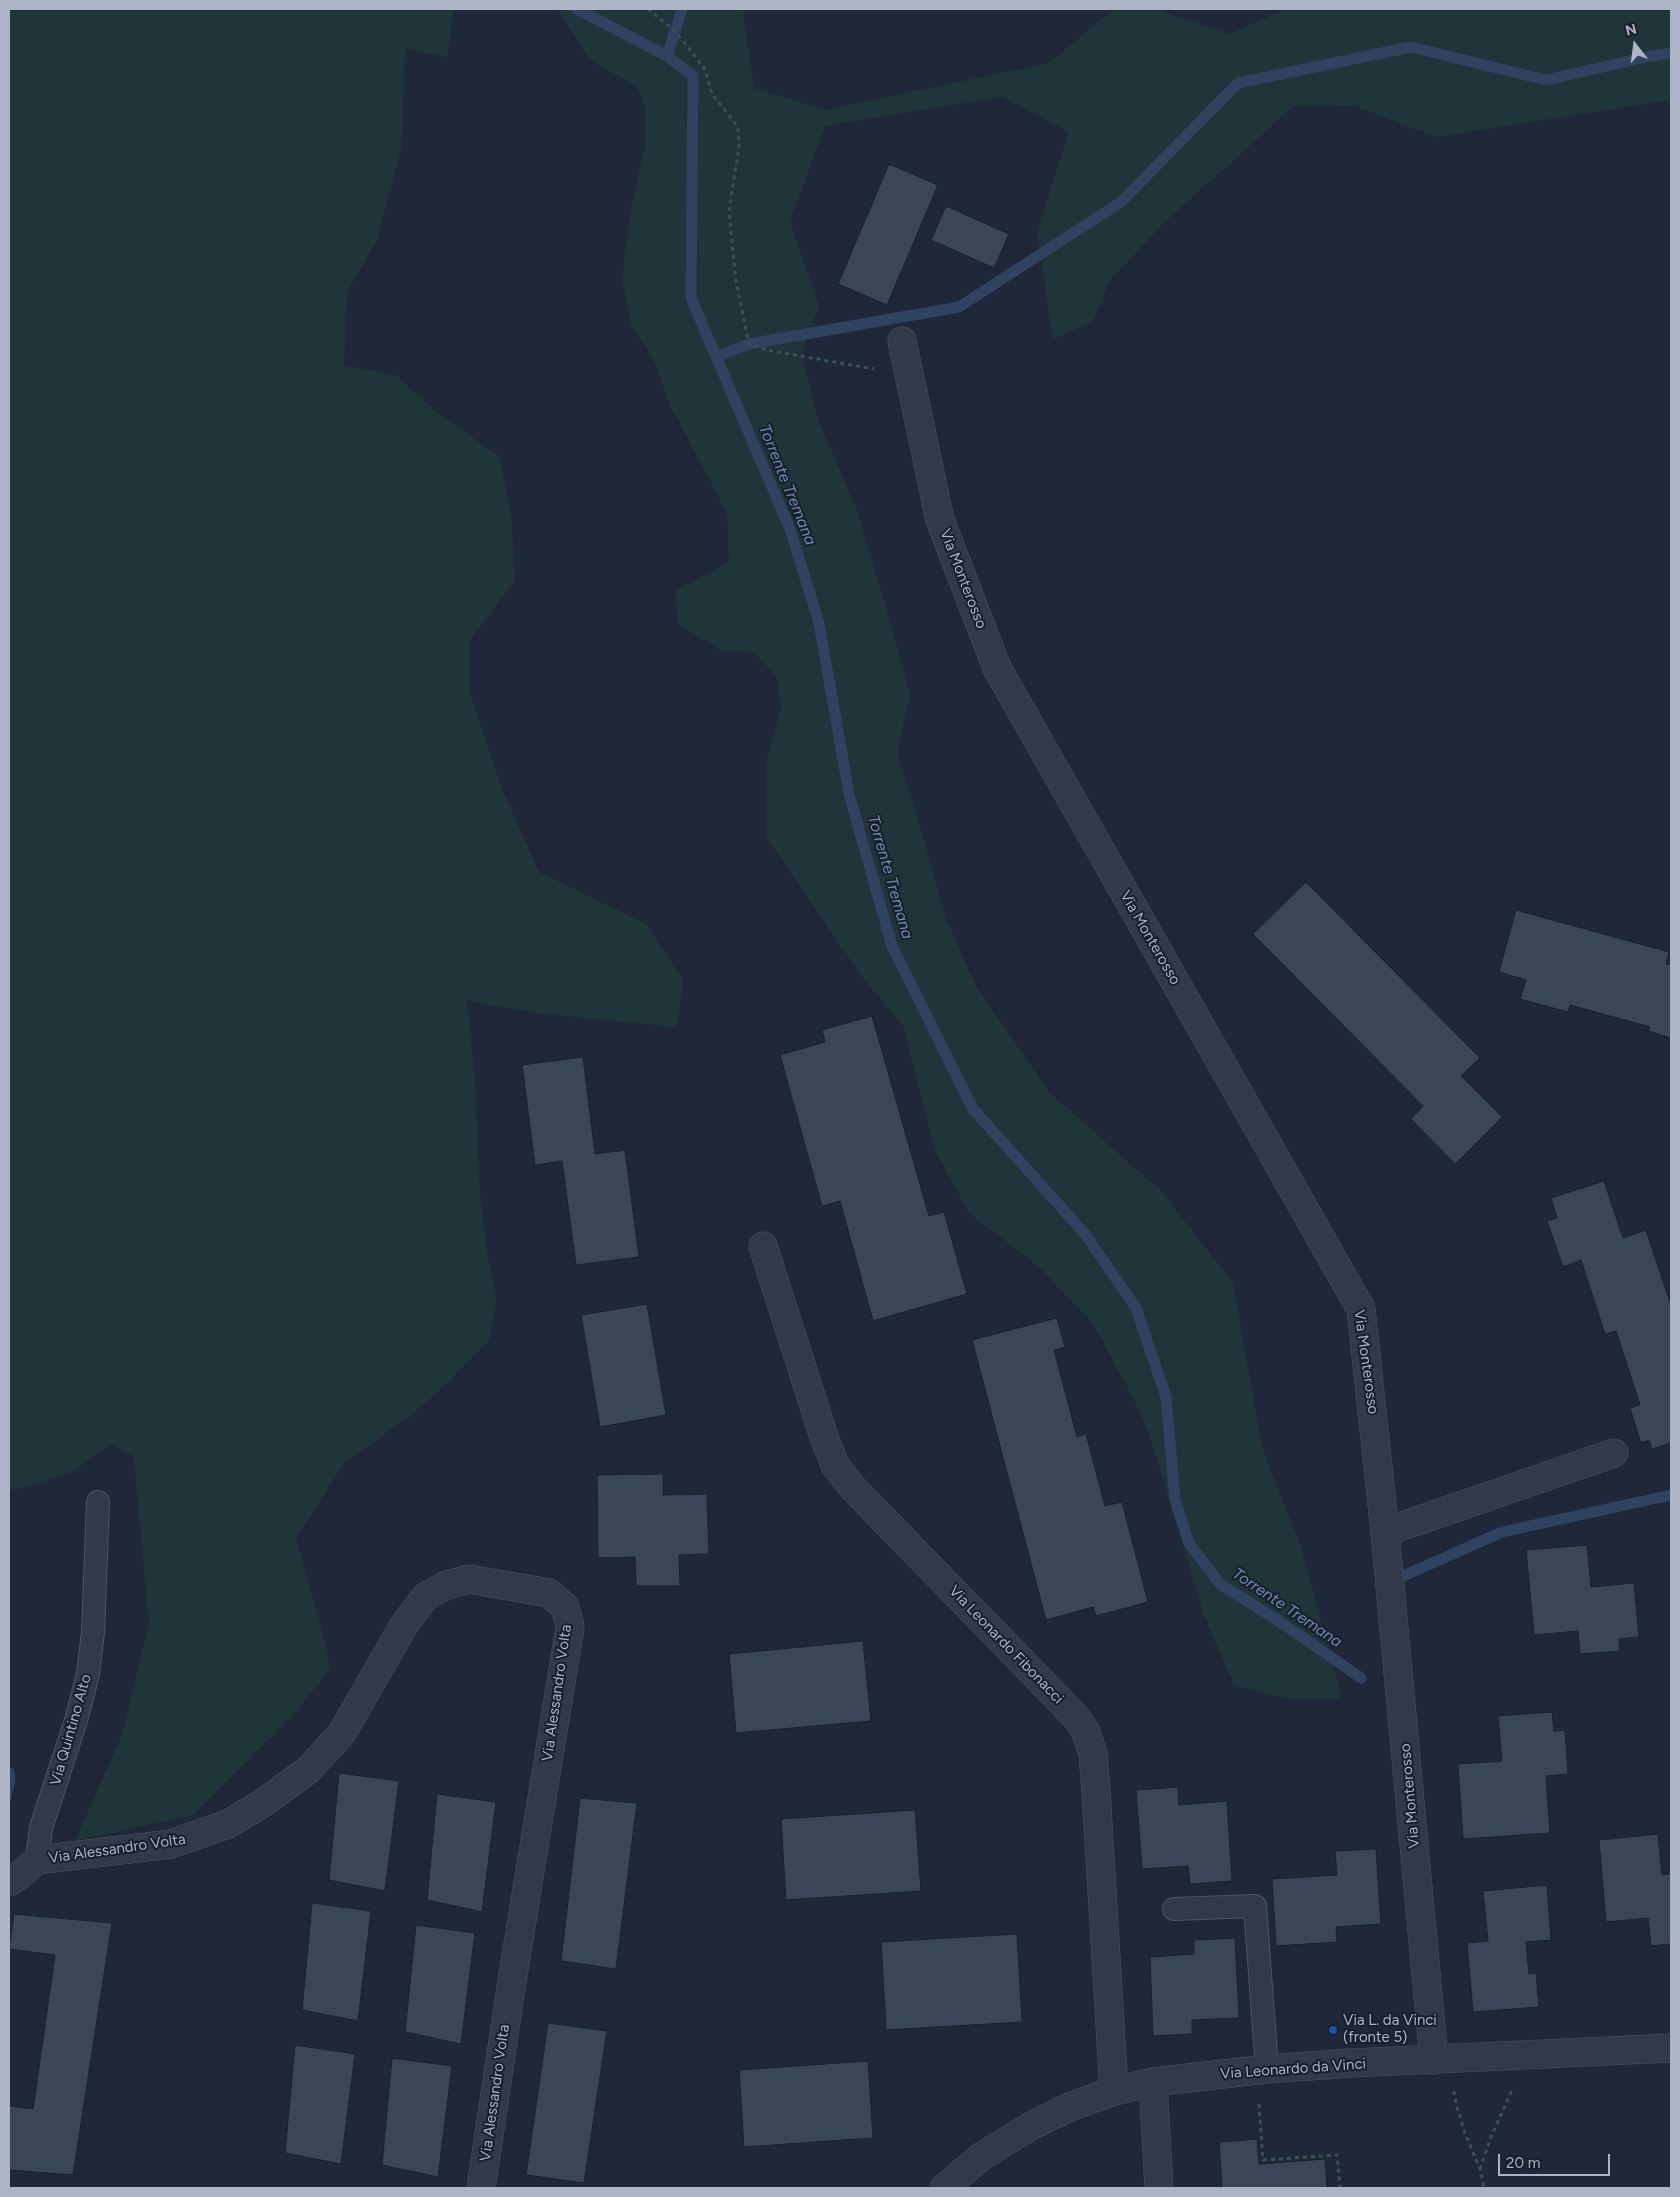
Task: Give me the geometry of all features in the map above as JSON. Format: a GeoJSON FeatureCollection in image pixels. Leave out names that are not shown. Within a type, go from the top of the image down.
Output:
{"type":"FeatureCollection","features":[{"type":"Feature","properties":{"kind":"street","name":"Via Monterosso"},"geometry":{"type":"LineString","coordinates":[[902,341],[940,520],[996,668],[1361,1309],[1386,1532],[1434,2060]]}},
{"type":"Feature","properties":{"kind":"street","name":"Via Leonardo Fibonacci"},"geometry":{"type":"LineString","coordinates":[[763,1246],[824,1437],[836,1465],[852,1487],[1076,1717],[1086,1732],[1093,1754],[1096,1791],[1114,2091]]}},
{"type":"Feature","properties":{"kind":"street"},"geometry":{"type":"LineString","coordinates":[[1386,1532],[1614,1453]]}},
{"type":"Feature","properties":{"kind":"street","name":"Via Alessandro Volta"},"geometry":{"type":"LineString","coordinates":[[37,1860],[171,1844],[228,1824],[263,1803],[308,1770],[342,1733],[404,1625],[426,1596],[447,1584],[469,1579],[550,1593],[565,1607],[570,1627],[522,1914],[481,2188]]}},
{"type":"Feature","properties":{"kind":"street"},"geometry":{"type":"LineString","coordinates":[[9,1882],[20,1876],[37,1860]]}},
{"type":"Feature","properties":{"kind":"street","name":"Via Leonardo da Vinci"},"geometry":{"type":"LineString","coordinates":[[944,2188],[982,2156],[1031,2126],[1072,2106],[1114,2091],[1154,2082],[1268,2069],[1671,2048]]}},
{"type":"Feature","properties":{"kind":"street"},"geometry":{"type":"LineString","coordinates":[[1154,2082],[1159,2188]]}},
{"type":"Feature","properties":{"kind":"lane","name":"Via Quintino Alto"},"geometry":{"type":"LineString","coordinates":[[37,1860],[41,1828],[77,1717],[88,1674],[93,1632],[98,1502]]}},
{"type":"Feature","properties":{"kind":"lane"},"geometry":{"type":"LineString","coordinates":[[1174,1909],[1255,1906],[1268,2069]]}},
{"type":"Feature","properties":{"kind":"path"},"geometry":{"type":"LineString","coordinates":[[648,9],[675,31],[705,70],[712,94],[738,127],[740,146],[729,212],[736,281],[749,344],[767,350],[909,375]]}},
{"type":"Feature","properties":{"kind":"path"},"geometry":{"type":"LineString","coordinates":[[1480,2169],[1491,2137],[1514,2084]]}},
{"type":"Feature","properties":{"kind":"path"},"geometry":{"type":"LineString","coordinates":[[1454,2088],[1456,2104],[1480,2169],[1484,2188]]}},
{"type":"Feature","properties":{"kind":"path"},"geometry":{"type":"LineString","coordinates":[[1258,2099],[1263,2160],[1337,2155],[1340,2188]]}},
{"type":"Feature","properties":{"kind":"green space"},"geometry":{"type":"Polygon","coordinates":[[[9,9],[454,9],[447,57],[405,49],[402,145],[377,240],[347,292],[344,365],[398,376],[437,413],[499,456],[511,511],[515,580],[470,640],[469,690],[503,791],[539,872],[646,924],[683,980],[677,1027],[545,1014],[467,1001],[475,1079],[480,1193],[488,1257],[496,1299],[490,1340],[447,1384],[409,1417],[344,1463],[296,1539],[321,1627],[330,1668],[302,1705],[193,1815],[75,1841],[122,1735],[149,1624],[134,1457],[112,1444],[72,1472],[19,1489],[9,1489],[9,9]]]}},
{"type":"Feature","properties":{"kind":"green space"},"geometry":{"type":"Polygon","coordinates":[[[557,9],[746,9],[743,13],[754,88],[825,110],[1049,63],[1114,9],[1160,9],[1173,16],[1230,34],[1286,9],[1671,9],[1671,100],[1436,137],[1352,105],[1294,106],[1167,220],[1110,280],[1093,321],[1053,339],[1037,232],[1069,132],[1002,97],[825,126],[790,222],[819,305],[802,355],[817,417],[856,508],[910,695],[897,753],[946,919],[976,986],[1049,1092],[1162,1192],[1233,1283],[1262,1447],[1301,1547],[1342,1699],[1288,1699],[1234,1685],[1204,1615],[1150,1436],[1135,1401],[1093,1324],[1039,1267],[969,1213],[935,1150],[903,1025],[865,981],[767,838],[767,759],[781,709],[777,677],[753,652],[720,650],[678,624],[675,591],[729,562],[727,513],[671,407],[653,359],[631,325],[622,279],[631,208],[645,146],[645,108],[636,86],[590,60],[557,9]]]}},
{"type":"Feature","properties":{"kind":"water"},"geometry":{"type":"Polygon","coordinates":[[[9,1767],[14,1769],[15,1782],[9,1806],[9,1767]]]}},
{"type":"Feature","properties":{"kind":"building"},"geometry":{"type":"Polygon","coordinates":[[[889,164],[938,185],[887,305],[838,284],[889,164]]]}},
{"type":"Feature","properties":{"kind":"building"},"geometry":{"type":"Polygon","coordinates":[[[946,206],[1009,234],[994,268],[931,240],[946,206]]]}},
{"type":"Feature","properties":{"kind":"building"},"geometry":{"type":"Polygon","coordinates":[[[1306,882],[1480,1058],[1461,1076],[1502,1117],[1455,1164],[1411,1119],[1423,1106],[1253,934],[1306,882]]]}},
{"type":"Feature","properties":{"kind":"building"},"geometry":{"type":"Polygon","coordinates":[[[1516,910],[1669,952],[1666,964],[1671,965],[1671,1038],[1648,1031],[1650,1027],[1570,1005],[1568,1012],[1520,999],[1526,980],[1499,972],[1516,910]]]}},
{"type":"Feature","properties":{"kind":"building"},"geometry":{"type":"Polygon","coordinates":[[[872,1016],[929,1216],[944,1212],[967,1294],[873,1321],[840,1201],[822,1206],[780,1055],[825,1042],[822,1030],[872,1016]]]}},
{"type":"Feature","properties":{"kind":"building"},"geometry":{"type":"Polygon","coordinates":[[[583,1057],[595,1154],[625,1150],[639,1257],[576,1265],[562,1161],[535,1165],[522,1065],[583,1057]]]}},
{"type":"Feature","properties":{"kind":"building"},"geometry":{"type":"Polygon","coordinates":[[[1604,1181],[1623,1238],[1646,1230],[1671,1305],[1671,1443],[1652,1449],[1649,1440],[1641,1443],[1630,1408],[1640,1405],[1616,1331],[1605,1334],[1581,1260],[1563,1267],[1547,1221],[1557,1218],[1551,1198],[1604,1181]]]}},
{"type":"Feature","properties":{"kind":"building"},"geometry":{"type":"Polygon","coordinates":[[[647,1304],[666,1415],[600,1427],[581,1315],[647,1304]]]}},
{"type":"Feature","properties":{"kind":"building"},"geometry":{"type":"Polygon","coordinates":[[[1057,1318],[1065,1347],[1054,1350],[1077,1437],[1086,1434],[1105,1506],[1122,1502],[1148,1602],[1096,1616],[1093,1607],[1046,1620],[972,1340],[1057,1318]]]}},
{"type":"Feature","properties":{"kind":"building"},"geometry":{"type":"Polygon","coordinates":[[[663,1474],[663,1495],[707,1494],[709,1554],[679,1555],[680,1586],[636,1586],[635,1557],[598,1558],[597,1475],[663,1474]]]}},
{"type":"Feature","properties":{"kind":"building"},"geometry":{"type":"Polygon","coordinates":[[[1587,1545],[1591,1587],[1634,1583],[1639,1637],[1619,1639],[1620,1651],[1580,1654],[1578,1631],[1534,1635],[1526,1550],[1587,1545]]]}},
{"type":"Feature","properties":{"kind":"building"},"geometry":{"type":"Polygon","coordinates":[[[863,1641],[871,1721],[736,1733],[729,1654],[863,1641]]]}},
{"type":"Feature","properties":{"kind":"building"},"geometry":{"type":"Polygon","coordinates":[[[1552,1712],[1554,1731],[1565,1730],[1568,1774],[1546,1776],[1550,1833],[1463,1839],[1458,1764],[1502,1761],[1498,1716],[1552,1712]]]}},
{"type":"Feature","properties":{"kind":"building"},"geometry":{"type":"Polygon","coordinates":[[[339,1773],[399,1781],[385,1891],[329,1880],[339,1773]]]}},
{"type":"Feature","properties":{"kind":"building"},"geometry":{"type":"Polygon","coordinates":[[[1178,1787],[1179,1805],[1227,1801],[1232,1881],[1190,1884],[1188,1866],[1142,1869],[1136,1790],[1178,1787]]]}},
{"type":"Feature","properties":{"kind":"building"},"geometry":{"type":"Polygon","coordinates":[[[437,1794],[496,1802],[482,1912],[427,1900],[437,1794]]]}},
{"type":"Feature","properties":{"kind":"building"},"geometry":{"type":"Polygon","coordinates":[[[580,1798],[637,1803],[616,1969],[561,1961],[580,1798]]]}},
{"type":"Feature","properties":{"kind":"building"},"geometry":{"type":"Polygon","coordinates":[[[915,1810],[921,1891],[786,1900],[781,1819],[915,1810]]]}},
{"type":"Feature","properties":{"kind":"building"},"geometry":{"type":"Polygon","coordinates":[[[1658,1834],[1662,1875],[1671,1874],[1671,1944],[1651,1946],[1648,1918],[1606,1922],[1599,1840],[1658,1834]]]}},
{"type":"Feature","properties":{"kind":"building"},"geometry":{"type":"Polygon","coordinates":[[[1376,1849],[1381,1924],[1336,1927],[1337,1942],[1276,1946],[1272,1879],[1337,1875],[1335,1851],[1376,1849]]]}},
{"type":"Feature","properties":{"kind":"building"},"geometry":{"type":"Polygon","coordinates":[[[1547,1885],[1551,1940],[1526,1942],[1529,1974],[1536,1973],[1539,2007],[1473,2012],[1467,1943],[1488,1941],[1483,1891],[1547,1885]]]}},
{"type":"Feature","properties":{"kind":"building"},"geometry":{"type":"Polygon","coordinates":[[[312,1903],[371,1911],[358,2021],[302,2010],[312,1903]]]}},
{"type":"Feature","properties":{"kind":"building"},"geometry":{"type":"Polygon","coordinates":[[[14,1914],[112,1923],[73,2175],[9,2170],[9,2106],[33,2109],[55,1955],[9,1949],[14,1914]]]}},
{"type":"Feature","properties":{"kind":"building"},"geometry":{"type":"Polygon","coordinates":[[[416,1925],[475,1933],[461,2044],[405,2032],[416,1925]]]}},
{"type":"Feature","properties":{"kind":"building"},"geometry":{"type":"Polygon","coordinates":[[[1017,1934],[1022,2022],[886,2030],[881,1942],[1017,1934]]]}},
{"type":"Feature","properties":{"kind":"building"},"geometry":{"type":"Polygon","coordinates":[[[1235,1938],[1239,2018],[1192,2020],[1192,2034],[1153,2036],[1150,1957],[1194,1954],[1194,1940],[1235,1938]]]}},
{"type":"Feature","properties":{"kind":"building"},"geometry":{"type":"Polygon","coordinates":[[[548,2023],[607,2031],[584,2183],[526,2175],[548,2023]]]}},
{"type":"Feature","properties":{"kind":"building"},"geometry":{"type":"Polygon","coordinates":[[[295,2045],[355,2054],[341,2164],[285,2153],[295,2045]]]}},
{"type":"Feature","properties":{"kind":"building"},"geometry":{"type":"Polygon","coordinates":[[[392,2058],[452,2066],[438,2177],[382,2165],[392,2058]]]}},
{"type":"Feature","properties":{"kind":"building"},"geometry":{"type":"Polygon","coordinates":[[[868,2061],[873,2138],[744,2147],[739,2070],[868,2061]]]}},
{"type":"Feature","properties":{"kind":"building"},"geometry":{"type":"Polygon","coordinates":[[[1257,2139],[1259,2164],[1325,2159],[1327,2188],[1222,2188],[1219,2142],[1257,2139]]]}},
{"type":"Feature","properties":{"kind":"waterway","name":"Torrente Tremana"},"geometry":{"type":"LineString","coordinates":[[577,9],[667,56],[693,76],[691,298],[790,529],[819,623],[849,794],[892,946],[973,1109],[1085,1234],[1136,1308],[1166,1397],[1175,1500],[1189,1543],[1220,1584],[1279,1621],[1361,1678]]}},
{"type":"Feature","properties":{"kind":"waterway"},"geometry":{"type":"LineString","coordinates":[[667,56],[682,9]]}},
{"type":"Feature","properties":{"kind":"waterway"},"geometry":{"type":"LineString","coordinates":[[716,357],[749,344],[959,307],[1121,202],[1238,83],[1411,47],[1546,80],[1671,53]]}},
{"type":"Feature","properties":{"kind":"waterway"},"geometry":{"type":"LineString","coordinates":[[1390,1582],[1502,1532],[1671,1495]]}},
{"type":"Feature","properties":{"kind":"place","name":"Via L. da Vinci (fronte 5)"},"geometry":{"type":"Point","coordinates":[1333,2030]}}]}
